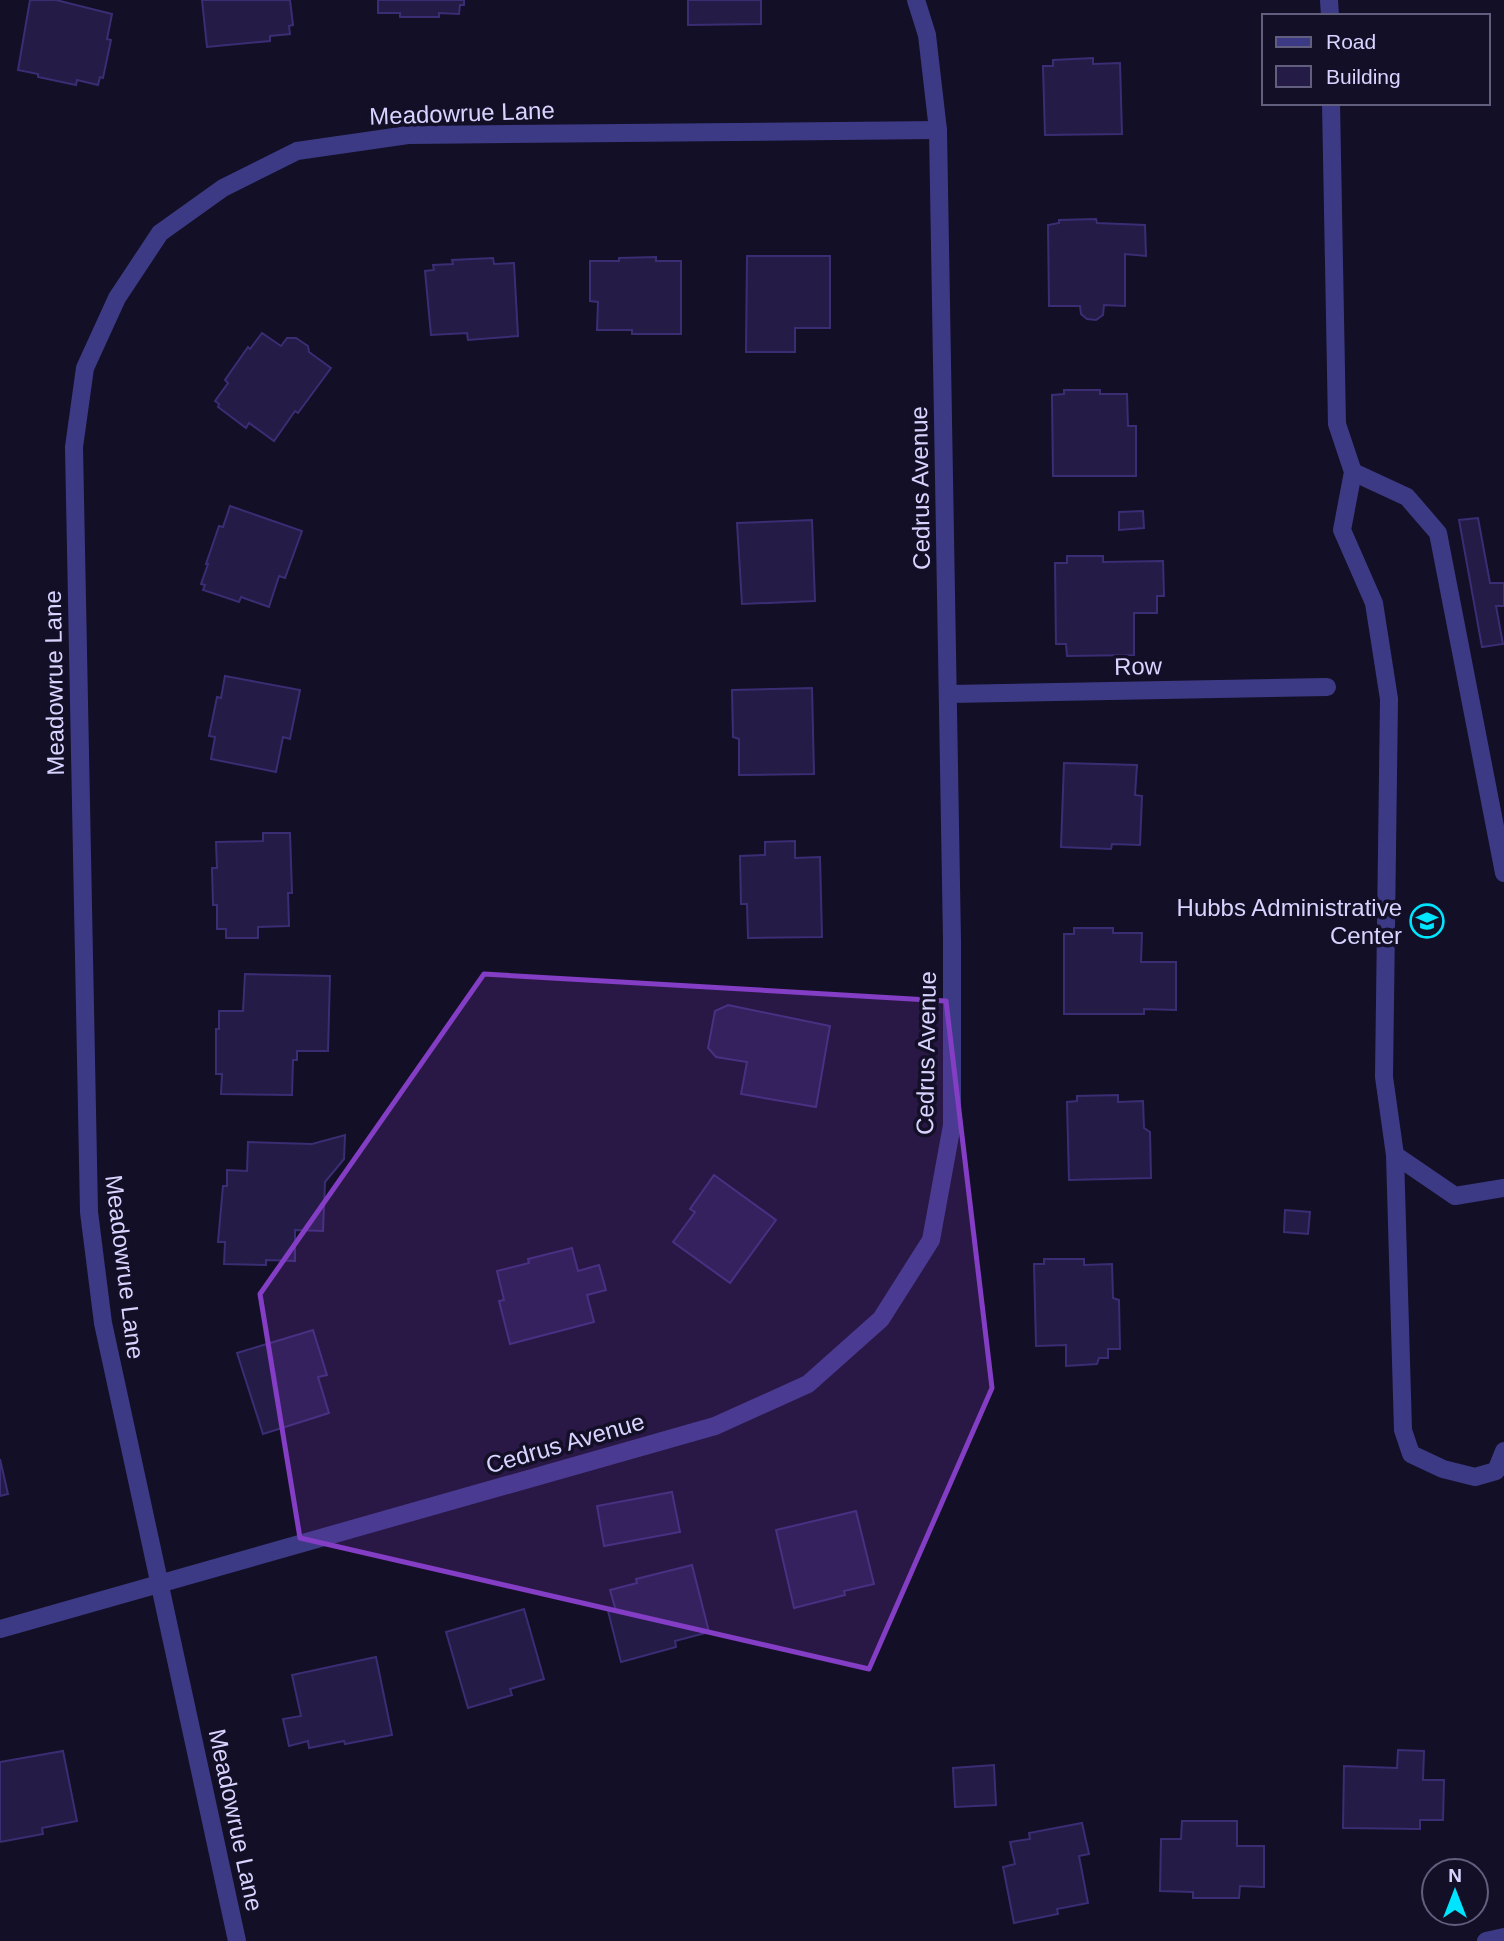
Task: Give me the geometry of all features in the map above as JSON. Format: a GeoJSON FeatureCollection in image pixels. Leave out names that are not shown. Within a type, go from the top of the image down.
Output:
{"type":"FeatureCollection","features":[{"type":"Feature","properties":{"kind":"street","name":"Cedrus Avenue"},"geometry":{"type":"LineString","coordinates":[[0,1629],[715,1426],[808,1384],[881,1319],[931,1240],[952,1125],[949,694],[938,130],[927,34],[916,0]]}},
{"type":"Feature","properties":{"kind":"street"},"geometry":{"type":"LineString","coordinates":[[1331,105],[1338,424],[1353,471],[1342,530],[1374,603],[1390,699],[1384,1076],[1395,1155],[1403,1430],[1411,1454],[1443,1469],[1475,1477],[1496,1471],[1504,1451]]}},
{"type":"Feature","properties":{"kind":"street","name":"Meadowrue Lane"},"geometry":{"type":"LineString","coordinates":[[237,1941],[103,1323],[89,1212],[74,447],[85,368],[117,298],[160,233],[223,188],[297,151],[408,135],[938,130]]}},
{"type":"Feature","properties":{"kind":"street"},"geometry":{"type":"LineString","coordinates":[[1353,471],[1407,497],[1438,533],[1504,873]]}},
{"type":"Feature","properties":{"kind":"street","name":"Row"},"geometry":{"type":"LineString","coordinates":[[949,694],[1327,687]]}},
{"type":"Feature","properties":{"kind":"street"},"geometry":{"type":"LineString","coordinates":[[1395,1155],[1455,1196],[1504,1188]]}},
{"type":"Feature","properties":{"kind":"street"},"geometry":{"type":"LineString","coordinates":[[1486,1941],[1504,1937]]}},
{"type":"Feature","properties":{"kind":"highlighted area"},"geometry":{"type":"Polygon","coordinates":[[[484,974],[946,1001],[992,1388],[869,1669],[300,1538],[260,1294],[484,974]]]}},
{"type":"Feature","properties":{"kind":"building"},"geometry":{"type":"Polygon","coordinates":[[[30,0],[56,0],[112,14],[107,39],[111,40],[103,78],[100,77],[98,85],[77,80],[76,85],[18,70],[30,0]]]}},
{"type":"Feature","properties":{"kind":"building"},"geometry":{"type":"Polygon","coordinates":[[[202,0],[290,0],[293,25],[289,26],[290,34],[270,36],[270,41],[207,47],[202,0]]]}},
{"type":"Feature","properties":{"kind":"building"},"geometry":{"type":"Polygon","coordinates":[[[378,0],[464,0],[464,5],[460,5],[459,14],[400,17],[400,13],[378,13],[378,0]]]}},
{"type":"Feature","properties":{"kind":"building"},"geometry":{"type":"Polygon","coordinates":[[[688,0],[761,0],[761,24],[688,25],[688,0]]]}},
{"type":"Feature","properties":{"kind":"building"},"geometry":{"type":"Polygon","coordinates":[[[1093,58],[1093,64],[1120,63],[1122,134],[1045,135],[1043,66],[1053,66],[1053,60],[1093,58]]]}},
{"type":"Feature","properties":{"kind":"building"},"geometry":{"type":"Polygon","coordinates":[[[1096,219],[1097,223],[1145,225],[1146,256],[1125,254],[1125,306],[1104,305],[1103,315],[1096,320],[1087,319],[1081,314],[1080,306],[1049,306],[1048,225],[1059,223],[1059,220],[1096,219]]]}},
{"type":"Feature","properties":{"kind":"building"},"geometry":{"type":"Polygon","coordinates":[[[747,256],[830,256],[830,328],[795,328],[795,352],[746,352],[747,256]]]}},
{"type":"Feature","properties":{"kind":"building"},"geometry":{"type":"Polygon","coordinates":[[[656,257],[656,261],[681,261],[681,334],[632,334],[632,330],[597,330],[598,302],[590,301],[590,261],[656,257]]]}},
{"type":"Feature","properties":{"kind":"building"},"geometry":{"type":"Polygon","coordinates":[[[493,258],[494,264],[514,263],[518,336],[468,340],[467,333],[431,335],[425,271],[434,270],[433,265],[453,264],[452,260],[493,258]]]}},
{"type":"Feature","properties":{"kind":"building"},"geometry":{"type":"Polygon","coordinates":[[[262,333],[281,346],[287,338],[296,338],[308,346],[309,352],[331,368],[274,441],[249,423],[246,428],[218,407],[219,404],[215,401],[228,383],[225,380],[248,347],[250,349],[262,333]]]}},
{"type":"Feature","properties":{"kind":"building"},"geometry":{"type":"Polygon","coordinates":[[[1064,390],[1100,390],[1100,394],[1127,394],[1128,426],[1136,426],[1136,476],[1053,476],[1052,395],[1064,394],[1064,390]]]}},
{"type":"Feature","properties":{"kind":"building"},"geometry":{"type":"Polygon","coordinates":[[[230,506],[302,531],[285,578],[279,576],[269,607],[241,597],[239,602],[203,590],[205,585],[201,584],[206,564],[219,526],[223,527],[230,506]]]}},
{"type":"Feature","properties":{"kind":"building"},"geometry":{"type":"Polygon","coordinates":[[[1143,511],[1144,528],[1119,530],[1119,512],[1143,511]]]}},
{"type":"Feature","properties":{"kind":"building"},"geometry":{"type":"Polygon","coordinates":[[[1478,518],[1490,583],[1504,583],[1504,606],[1496,606],[1503,644],[1482,647],[1459,520],[1478,518]]]}},
{"type":"Feature","properties":{"kind":"building"},"geometry":{"type":"Polygon","coordinates":[[[812,520],[815,601],[742,604],[737,523],[812,520]]]}},
{"type":"Feature","properties":{"kind":"building"},"geometry":{"type":"Polygon","coordinates":[[[1067,556],[1103,556],[1103,562],[1163,561],[1164,596],[1157,596],[1157,613],[1134,613],[1134,655],[1067,656],[1066,644],[1056,644],[1055,563],[1067,563],[1067,556]]]}},
{"type":"Feature","properties":{"kind":"building"},"geometry":{"type":"Polygon","coordinates":[[[225,676],[300,690],[290,739],[283,737],[276,772],[211,759],[215,737],[209,736],[217,697],[221,698],[225,676]]]}},
{"type":"Feature","properties":{"kind":"building"},"geometry":{"type":"Polygon","coordinates":[[[812,688],[814,774],[739,775],[739,739],[733,737],[732,690],[812,688]]]}},
{"type":"Feature","properties":{"kind":"building"},"geometry":{"type":"Polygon","coordinates":[[[1064,763],[1137,765],[1135,795],[1142,796],[1140,845],[1112,844],[1111,849],[1061,847],[1064,763]]]}},
{"type":"Feature","properties":{"kind":"building"},"geometry":{"type":"Polygon","coordinates":[[[263,833],[290,833],[292,893],[288,893],[289,926],[258,927],[258,938],[226,938],[226,929],[217,929],[217,905],[213,905],[212,868],[217,868],[216,842],[263,841],[263,833]]]}},
{"type":"Feature","properties":{"kind":"building"},"geometry":{"type":"Polygon","coordinates":[[[795,841],[795,858],[820,857],[822,937],[748,938],[747,904],[741,904],[740,856],[765,855],[765,842],[795,841]]]}},
{"type":"Feature","properties":{"kind":"building"},"geometry":{"type":"Polygon","coordinates":[[[1074,928],[1113,928],[1113,933],[1142,933],[1141,962],[1176,962],[1176,1010],[1144,1009],[1144,1014],[1064,1014],[1064,934],[1074,934],[1074,928]]]}},
{"type":"Feature","properties":{"kind":"building"},"geometry":{"type":"Polygon","coordinates":[[[245,974],[330,976],[328,1051],[297,1051],[297,1060],[293,1060],[292,1095],[221,1094],[222,1074],[216,1074],[216,1029],[219,1029],[219,1011],[243,1011],[245,974]]]}},
{"type":"Feature","properties":{"kind":"building"},"geometry":{"type":"Polygon","coordinates":[[[728,1005],[830,1026],[816,1107],[741,1094],[747,1062],[716,1057],[708,1048],[715,1011],[728,1005]]]}},
{"type":"Feature","properties":{"kind":"building"},"geometry":{"type":"Polygon","coordinates":[[[1118,1095],[1118,1102],[1143,1101],[1144,1128],[1150,1132],[1151,1178],[1069,1180],[1067,1102],[1077,1101],[1077,1096],[1118,1095]]]}},
{"type":"Feature","properties":{"kind":"building"},"geometry":{"type":"Polygon","coordinates":[[[345,1135],[344,1159],[325,1182],[323,1231],[295,1230],[295,1261],[266,1260],[266,1265],[224,1264],[225,1242],[218,1242],[223,1186],[227,1186],[227,1170],[247,1171],[248,1142],[312,1144],[345,1135]]]}},
{"type":"Feature","properties":{"kind":"building"},"geometry":{"type":"Polygon","coordinates":[[[714,1175],[776,1220],[730,1283],[673,1242],[695,1212],[690,1209],[714,1175]]]}},
{"type":"Feature","properties":{"kind":"building"},"geometry":{"type":"Polygon","coordinates":[[[1285,1210],[1310,1212],[1308,1234],[1284,1232],[1285,1210]]]}},
{"type":"Feature","properties":{"kind":"building"},"geometry":{"type":"Polygon","coordinates":[[[572,1248],[578,1271],[599,1265],[606,1290],[587,1295],[594,1322],[510,1344],[499,1301],[504,1300],[497,1271],[529,1263],[528,1259],[572,1248]]]}},
{"type":"Feature","properties":{"kind":"building"},"geometry":{"type":"Polygon","coordinates":[[[1044,1259],[1084,1259],[1084,1265],[1112,1264],[1113,1298],[1119,1300],[1120,1349],[1108,1349],[1108,1358],[1099,1358],[1097,1364],[1066,1366],[1066,1345],[1036,1346],[1034,1264],[1044,1264],[1044,1259]]]}},
{"type":"Feature","properties":{"kind":"building"},"geometry":{"type":"Polygon","coordinates":[[[313,1330],[327,1375],[318,1377],[329,1413],[263,1434],[237,1353],[313,1330]]]}},
{"type":"Feature","properties":{"kind":"building"},"geometry":{"type":"Polygon","coordinates":[[[0,1459],[8,1494],[0,1496],[0,1459]]]}},
{"type":"Feature","properties":{"kind":"building"},"geometry":{"type":"Polygon","coordinates":[[[672,1492],[680,1532],[604,1546],[597,1506],[672,1492]]]}},
{"type":"Feature","properties":{"kind":"building"},"geometry":{"type":"Polygon","coordinates":[[[856,1511],[874,1584],[844,1591],[845,1595],[794,1608],[776,1530],[856,1511]]]}},
{"type":"Feature","properties":{"kind":"building"},"geometry":{"type":"Polygon","coordinates":[[[692,1565],[709,1632],[675,1641],[676,1647],[621,1662],[608,1611],[616,1611],[610,1590],[637,1583],[636,1579],[692,1565]]]}},
{"type":"Feature","properties":{"kind":"building"},"geometry":{"type":"Polygon","coordinates":[[[524,1609],[544,1679],[510,1689],[512,1695],[468,1708],[446,1632],[524,1609]]]}},
{"type":"Feature","properties":{"kind":"building"},"geometry":{"type":"Polygon","coordinates":[[[376,1657],[392,1735],[309,1748],[308,1741],[289,1746],[283,1719],[301,1716],[292,1675],[376,1657]]]}},
{"type":"Feature","properties":{"kind":"building"},"geometry":{"type":"Polygon","coordinates":[[[1398,1750],[1424,1751],[1423,1780],[1444,1780],[1443,1820],[1420,1820],[1420,1829],[1343,1828],[1344,1766],[1397,1768],[1398,1750]]]}},
{"type":"Feature","properties":{"kind":"building"},"geometry":{"type":"Polygon","coordinates":[[[63,1751],[77,1821],[42,1828],[43,1834],[0,1842],[0,1762],[63,1751]]]}},
{"type":"Feature","properties":{"kind":"building"},"geometry":{"type":"Polygon","coordinates":[[[994,1765],[996,1805],[955,1807],[953,1768],[994,1765]]]}},
{"type":"Feature","properties":{"kind":"building"},"geometry":{"type":"Polygon","coordinates":[[[1182,1821],[1237,1821],[1237,1846],[1264,1846],[1264,1887],[1240,1886],[1239,1898],[1193,1898],[1193,1892],[1160,1891],[1161,1839],[1181,1839],[1182,1821]]]}},
{"type":"Feature","properties":{"kind":"building"},"geometry":{"type":"Polygon","coordinates":[[[1082,1823],[1089,1854],[1079,1856],[1088,1903],[1057,1909],[1058,1914],[1014,1923],[1003,1867],[1015,1864],[1010,1842],[1030,1839],[1029,1833],[1082,1823]]]}},
{"type":"Feature","properties":{"kind":"place","name":"Hubbs Administrative Center"},"geometry":{"type":"Point","coordinates":[1427,921]}}]}
